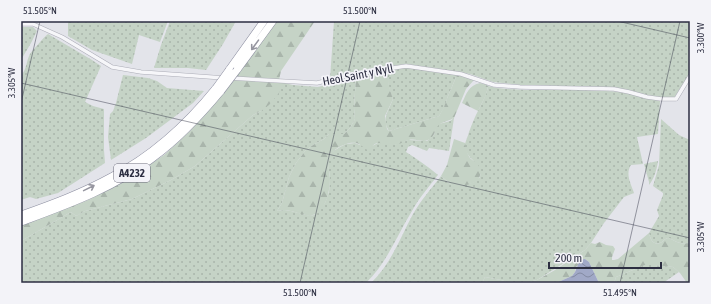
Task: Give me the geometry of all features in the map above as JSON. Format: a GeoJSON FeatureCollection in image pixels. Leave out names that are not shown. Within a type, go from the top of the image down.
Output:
{"type":"FeatureCollection","features":[{"type":"Feature","properties":{"kind":"highway","name":"A4232"},"geometry":{"type":"LineString","coordinates":[[21,222],[87,197],[154,158],[185,131],[218,90],[229,70],[264,21]]}},
{"type":"Feature","properties":{"kind":"highway","name":"A4232"},"geometry":{"type":"LineString","coordinates":[[21,215],[83,191],[112,177],[141,159],[166,140],[237,70],[273,21]]}},
{"type":"Feature","properties":{"kind":"highway"},"geometry":{"type":"LineString","coordinates":[[21,212],[54,203]]}},
{"type":"Feature","properties":{"kind":"street","name":"Heol Saint y Nyll"},"geometry":{"type":"LineString","coordinates":[[21,24],[33,24],[62,37],[112,67],[148,72],[317,83],[349,75],[406,66],[461,74],[494,85],[614,89],[661,99],[676,99],[690,76]]}},
{"type":"Feature","properties":{"kind":"green space"},"geometry":{"type":"Polygon","coordinates":[[[68,21],[168,21],[160,42],[139,35],[132,64],[92,50],[68,36],[68,21]]]}},
{"type":"Feature","properties":{"kind":"green space"},"geometry":{"type":"Polygon","coordinates":[[[170,21],[236,21],[206,70],[188,68],[154,68],[170,21]]]}},
{"type":"Feature","properties":{"kind":"green space"},"geometry":{"type":"Polygon","coordinates":[[[274,21],[315,21],[281,71],[279,80],[236,77],[274,21]]]}},
{"type":"Feature","properties":{"kind":"green space"},"geometry":{"type":"Polygon","coordinates":[[[334,21],[690,21],[690,73],[674,98],[648,96],[611,87],[521,85],[493,82],[470,74],[407,64],[372,68],[330,79],[334,21]]]}},
{"type":"Feature","properties":{"kind":"green space"},"geometry":{"type":"Polygon","coordinates":[[[21,27],[33,27],[37,31],[21,60],[21,27]]]}},
{"type":"Feature","properties":{"kind":"green space"},"geometry":{"type":"Polygon","coordinates":[[[48,34],[101,66],[85,102],[104,109],[105,163],[58,193],[36,199],[30,197],[21,200],[21,75],[30,54],[48,34]]]}},
{"type":"Feature","properties":{"kind":"green space"},"geometry":{"type":"Polygon","coordinates":[[[405,67],[457,75],[444,108],[439,116],[389,131],[386,119],[393,99],[388,84],[388,76],[392,71],[405,67]]]}},
{"type":"Feature","properties":{"kind":"green space"},"geometry":{"type":"Polygon","coordinates":[[[392,71],[388,81],[393,99],[385,116],[387,129],[389,131],[439,116],[457,75],[474,80],[466,89],[454,118],[438,125],[433,135],[427,141],[409,140],[394,145],[378,143],[375,144],[369,151],[360,144],[348,143],[336,149],[330,156],[329,188],[325,203],[320,211],[310,216],[283,210],[277,211],[282,203],[289,177],[296,163],[305,151],[329,134],[344,134],[350,128],[355,119],[354,108],[356,77],[378,72],[392,71]]]}},
{"type":"Feature","properties":{"kind":"green space"},"geometry":{"type":"Polygon","coordinates":[[[123,75],[148,78],[157,81],[167,88],[204,91],[193,103],[146,138],[111,160],[108,137],[110,114],[116,103],[123,75]]]}},
{"type":"Feature","properties":{"kind":"green space"},"geometry":{"type":"Polygon","coordinates":[[[356,77],[354,108],[355,119],[350,128],[344,134],[329,134],[305,151],[296,163],[289,177],[282,203],[277,211],[291,211],[310,216],[318,212],[325,203],[329,192],[329,157],[332,152],[340,147],[346,144],[355,143],[372,146],[380,142],[394,145],[408,140],[427,141],[434,135],[436,127],[439,124],[450,121],[454,118],[449,151],[429,148],[427,151],[412,145],[408,147],[406,152],[438,175],[415,206],[380,267],[366,283],[21,283],[21,241],[71,212],[76,216],[85,211],[132,199],[171,180],[195,166],[253,115],[261,111],[280,82],[293,85],[318,87],[356,77]]]}},
{"type":"Feature","properties":{"kind":"green space"},"geometry":{"type":"Polygon","coordinates":[[[234,79],[280,82],[281,86],[279,93],[269,105],[253,115],[195,166],[171,180],[132,199],[85,211],[76,216],[71,212],[21,241],[21,226],[88,200],[127,180],[164,155],[190,131],[234,79]]]}},
{"type":"Feature","properties":{"kind":"green space"},"geometry":{"type":"Polygon","coordinates":[[[480,83],[488,86],[486,95],[478,111],[462,103],[470,88],[480,83]]]}},
{"type":"Feature","properties":{"kind":"green space"},"geometry":{"type":"Polygon","coordinates":[[[488,86],[527,90],[568,89],[625,92],[659,100],[658,134],[637,137],[643,164],[631,165],[629,168],[629,179],[634,193],[624,197],[585,250],[537,280],[524,283],[511,283],[485,277],[482,283],[371,283],[390,259],[416,209],[441,176],[455,186],[462,186],[472,183],[480,177],[478,167],[467,153],[465,144],[486,95],[488,86]]]}},
{"type":"Feature","properties":{"kind":"green space"},"geometry":{"type":"Polygon","coordinates":[[[661,119],[679,135],[690,140],[690,243],[680,243],[668,238],[658,244],[651,239],[649,233],[659,216],[657,210],[663,195],[663,193],[653,186],[659,165],[661,119]]]}},
{"type":"Feature","properties":{"kind":"green space"},"geometry":{"type":"Polygon","coordinates":[[[454,139],[465,143],[469,156],[476,162],[480,171],[478,180],[464,186],[459,191],[441,176],[447,165],[454,139]]]}},
{"type":"Feature","properties":{"kind":"green space"},"geometry":{"type":"Polygon","coordinates":[[[658,161],[655,174],[649,185],[644,164],[658,161]]]}},
{"type":"Feature","properties":{"kind":"green space"},"geometry":{"type":"Polygon","coordinates":[[[649,233],[651,239],[658,244],[668,238],[680,243],[690,243],[690,283],[687,283],[680,273],[673,267],[645,265],[616,277],[614,283],[599,283],[589,262],[585,259],[576,267],[572,276],[556,283],[524,283],[537,280],[555,270],[585,250],[591,243],[595,244],[600,242],[613,246],[615,249],[612,260],[618,259],[649,233]]]}},
{"type":"Feature","properties":{"kind":"green space"},"geometry":{"type":"Polygon","coordinates":[[[645,265],[673,267],[679,272],[663,283],[614,283],[616,277],[645,265]]]}},
{"type":"Feature","properties":{"kind":"green space"},"geometry":{"type":"Polygon","coordinates":[[[485,277],[501,280],[511,283],[482,283],[485,277]]]}},
{"type":"Feature","properties":{"kind":"water"},"geometry":{"type":"Polygon","coordinates":[[[585,259],[589,262],[599,283],[556,283],[572,276],[580,260],[585,259]]]}}]}
